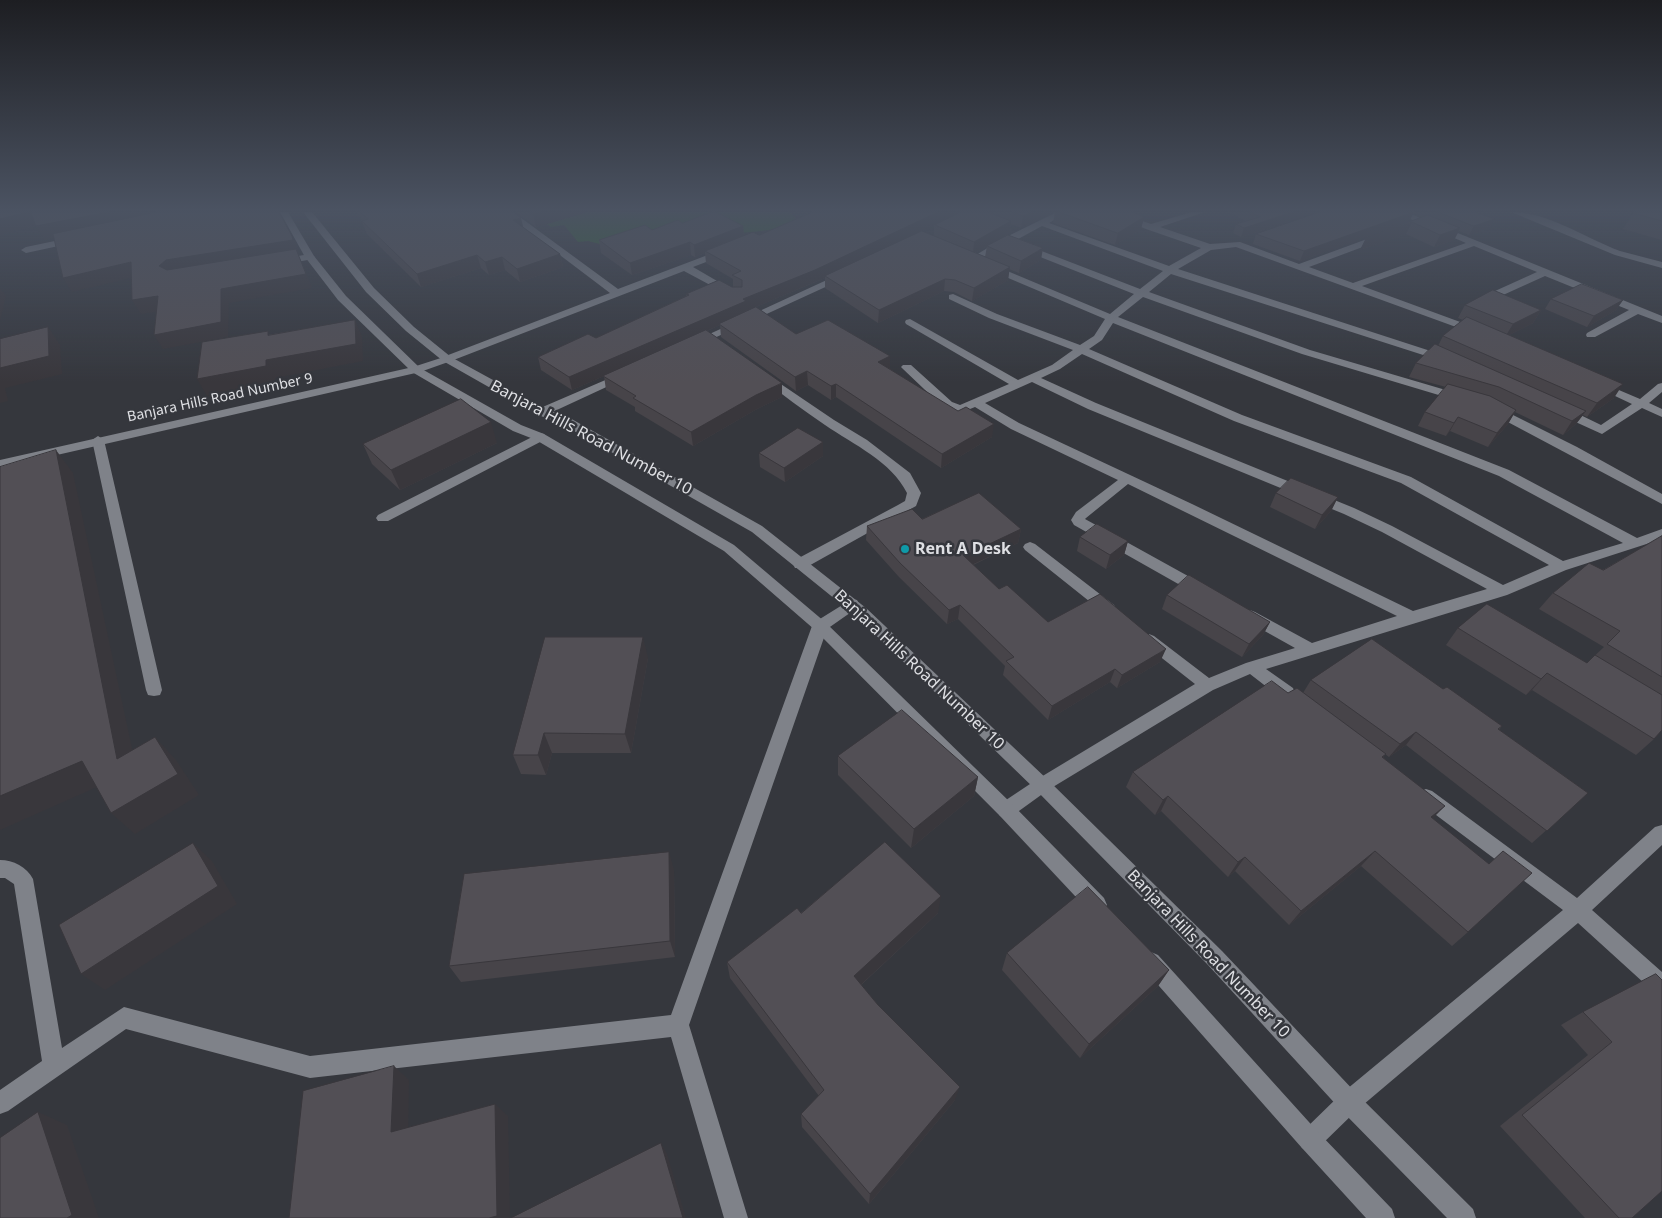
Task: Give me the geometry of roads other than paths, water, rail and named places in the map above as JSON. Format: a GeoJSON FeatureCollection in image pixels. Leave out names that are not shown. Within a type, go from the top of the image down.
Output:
{"type":"FeatureCollection","features":[{"type":"Feature","properties":{"kind":"street","name":"Banjara Hills Road Number 10"},"geometry":{"type":"LineString","coordinates":[[319,269],[342,298],[416,370],[517,428],[540,437],[729,548],[820,626],[1006,810],[1108,917]]}},
{"type":"Feature","properties":{"kind":"street","name":"Banjara Hills Road Number 10"},"geometry":{"type":"LineString","coordinates":[[353,269],[370,290],[410,329],[447,359],[542,412],[564,420],[757,529],[852,604],[1042,785],[1215,958],[1349,1102],[1464,1218]]}},
{"type":"Feature","properties":{"kind":"street"},"geometry":{"type":"LineString","coordinates":[[584,269],[618,294]]}},
{"type":"Feature","properties":{"kind":"street","name":"Banjara Hills Road Number 9"},"geometry":{"type":"LineString","coordinates":[[0,464],[98,440],[416,370],[680,269]]}},
{"type":"Feature","properties":{"kind":"street"},"geometry":{"type":"LineString","coordinates":[[688,269],[738,296]]}},
{"type":"Feature","properties":{"kind":"street"},"geometry":{"type":"LineString","coordinates":[[994,269],[1112,318],[1504,473],[1636,544]]}},
{"type":"Feature","properties":{"kind":"street"},"geometry":{"type":"LineString","coordinates":[[1079,269],[1306,352],[1482,404],[1573,450],[1662,500]]}},
{"type":"Feature","properties":{"kind":"street"},"geometry":{"type":"LineString","coordinates":[[1167,269],[1439,356],[1456,364]]}},
{"type":"Feature","properties":{"kind":"street"},"geometry":{"type":"LineString","coordinates":[[1304,269],[1491,337]]}},
{"type":"Feature","properties":{"kind":"street"},"geometry":{"type":"LineString","coordinates":[[1354,286],[1402,269]]}},
{"type":"Feature","properties":{"kind":"street"},"geometry":{"type":"LineString","coordinates":[[1537,269],[1662,320]]}},
{"type":"Feature","properties":{"kind":"street"},"geometry":{"type":"LineString","coordinates":[[907,367],[948,404],[960,409],[976,404],[1056,367],[1098,338],[1112,318],[1170,270]]}},
{"type":"Feature","properties":{"kind":"street"},"geometry":{"type":"LineString","coordinates":[[684,348],[713,340],[852,271]]}},
{"type":"Feature","properties":{"kind":"street"},"geometry":{"type":"LineString","coordinates":[[1488,298],[1545,272]]}},
{"type":"Feature","properties":{"kind":"street"},"geometry":{"type":"LineString","coordinates":[[953,297],[993,316],[1113,362],[1238,418],[1406,480],[1561,566]]}},
{"type":"Feature","properties":{"kind":"street"},"geometry":{"type":"LineString","coordinates":[[1591,335],[1638,310]]}},
{"type":"Feature","properties":{"kind":"street"},"geometry":{"type":"LineString","coordinates":[[910,322],[1017,384]]}},
{"type":"Feature","properties":{"kind":"street"},"geometry":{"type":"LineString","coordinates":[[758,371],[830,423],[863,443],[905,476],[914,493],[911,503],[904,508],[800,564]]}},
{"type":"Feature","properties":{"kind":"street"},"geometry":{"type":"LineString","coordinates":[[542,412],[632,372]]}},
{"type":"Feature","properties":{"kind":"street"},"geometry":{"type":"LineString","coordinates":[[1032,378],[1092,406],[1357,515],[1387,529],[1502,591]]}},
{"type":"Feature","properties":{"kind":"street"},"geometry":{"type":"LineString","coordinates":[[1589,380],[1662,413]]}},
{"type":"Feature","properties":{"kind":"street"},"geometry":{"type":"LineString","coordinates":[[1551,406],[1602,430],[1642,403],[1662,386]]}},
{"type":"Feature","properties":{"kind":"street"},"geometry":{"type":"LineString","coordinates":[[976,404],[1016,426],[1413,618]]}},
{"type":"Feature","properties":{"kind":"street"},"geometry":{"type":"LineString","coordinates":[[383,518],[540,437]]}},
{"type":"Feature","properties":{"kind":"street"},"geometry":{"type":"LineString","coordinates":[[98,440],[154,690]]}},
{"type":"Feature","properties":{"kind":"street"},"geometry":{"type":"LineString","coordinates":[[1127,479],[1082,515],[1078,520],[1079,522],[1216,598]]}},
{"type":"Feature","properties":{"kind":"street"},"geometry":{"type":"LineString","coordinates":[[1006,810],[1042,785],[1207,685],[1252,667],[1502,591],[1561,566],[1636,544],[1662,534]]}},
{"type":"Feature","properties":{"kind":"street"},"geometry":{"type":"LineString","coordinates":[[1030,547],[1122,619]]}},
{"type":"Feature","properties":{"kind":"street"},"geometry":{"type":"LineString","coordinates":[[1474,598],[1491,608]]}},
{"type":"Feature","properties":{"kind":"street"},"geometry":{"type":"LineString","coordinates":[[736,1218],[678,1025],[820,626],[852,604]]}},
{"type":"Feature","properties":{"kind":"street"},"geometry":{"type":"LineString","coordinates":[[1234,607],[1312,650]]}},
{"type":"Feature","properties":{"kind":"street"},"geometry":{"type":"LineString","coordinates":[[1138,631],[1207,685]]}},
{"type":"Feature","properties":{"kind":"street"},"geometry":{"type":"LineString","coordinates":[[1252,667],[1300,703]]}},
{"type":"Feature","properties":{"kind":"street"},"geometry":{"type":"LineString","coordinates":[[1411,786],[1578,910],[1662,986]]}},
{"type":"Feature","properties":{"kind":"street"},"geometry":{"type":"LineString","coordinates":[[1310,1140],[1349,1102],[1578,910],[1662,833]]}},
{"type":"Feature","properties":{"kind":"street"},"geometry":{"type":"LineString","coordinates":[[0,869],[8,869],[23,879],[54,1066]]}},
{"type":"Feature","properties":{"kind":"street"},"geometry":{"type":"LineString","coordinates":[[1143,953],[1310,1140],[1383,1218]]}},
{"type":"Feature","properties":{"kind":"street"},"geometry":{"type":"LineString","coordinates":[[0,1103],[124,1018],[310,1067],[678,1025]]}},
{"type":"Feature","properties":{"kind":"place","name":"Rent A Desk"},"geometry":{"type":"Point","coordinates":[905,549]}}]}
